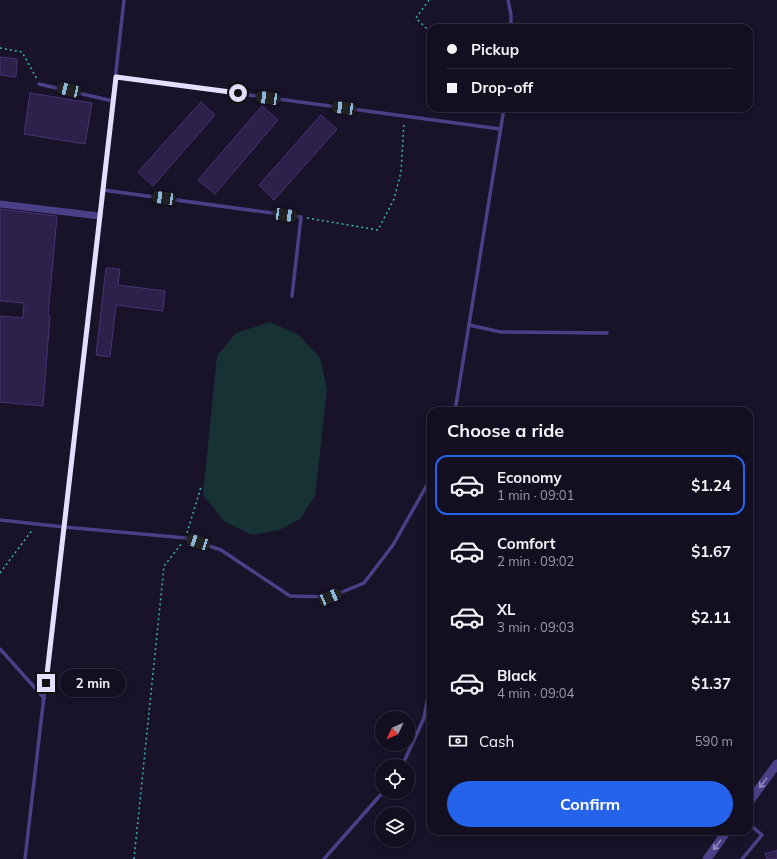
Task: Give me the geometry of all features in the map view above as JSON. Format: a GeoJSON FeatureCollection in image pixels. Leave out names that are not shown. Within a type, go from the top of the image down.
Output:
{"type":"FeatureCollection","features":[{"type":"Feature","properties":{"kind":"street"},"geometry":{"type":"LineString","coordinates":[[0,204],[100,216]]}},
{"type":"Feature","properties":{"kind":"street"},"geometry":{"type":"LineString","coordinates":[[753,797],[777,764]]}},
{"type":"Feature","properties":{"kind":"street"},"geometry":{"type":"LineString","coordinates":[[707,859],[724,835]]}},
{"type":"Feature","properties":{"kind":"lane"},"geometry":{"type":"LineString","coordinates":[[25,859],[124,0]]}},
{"type":"Feature","properties":{"kind":"lane"},"geometry":{"type":"LineString","coordinates":[[508,0],[512,24]]}},
{"type":"Feature","properties":{"kind":"lane"},"geometry":{"type":"LineString","coordinates":[[116,77],[500,129]]}},
{"type":"Feature","properties":{"kind":"lane"},"geometry":{"type":"LineString","coordinates":[[39,84],[113,101]]}},
{"type":"Feature","properties":{"kind":"lane"},"geometry":{"type":"LineString","coordinates":[[456,407],[503,112]]}},
{"type":"Feature","properties":{"kind":"lane"},"geometry":{"type":"LineString","coordinates":[[103,190],[301,217],[292,296]]}},
{"type":"Feature","properties":{"kind":"lane"},"geometry":{"type":"LineString","coordinates":[[469,325],[501,332],[607,333]]}},
{"type":"Feature","properties":{"kind":"lane"},"geometry":{"type":"LineString","coordinates":[[0,520],[186,538],[221,550],[290,596],[330,597],[364,583],[393,545],[427,485]]}},
{"type":"Feature","properties":{"kind":"lane"},"geometry":{"type":"LineString","coordinates":[[0,649],[44,698]]}},
{"type":"Feature","properties":{"kind":"lane"},"geometry":{"type":"LineString","coordinates":[[405,759],[424,718],[427,702]]}},
{"type":"Feature","properties":{"kind":"lane"},"geometry":{"type":"LineString","coordinates":[[324,859],[377,799]]}},
{"type":"Feature","properties":{"kind":"lane"},"geometry":{"type":"LineString","coordinates":[[742,859],[762,835],[753,827]]}},
{"type":"Feature","properties":{"kind":"path"},"geometry":{"type":"LineString","coordinates":[[427,28],[416,18],[429,0]]}},
{"type":"Feature","properties":{"kind":"path"},"geometry":{"type":"LineString","coordinates":[[0,48],[22,52],[39,84]]}},
{"type":"Feature","properties":{"kind":"path"},"geometry":{"type":"LineString","coordinates":[[301,217],[378,230],[394,199],[401,172],[405,116]]}},
{"type":"Feature","properties":{"kind":"path"},"geometry":{"type":"LineString","coordinates":[[134,859],[164,566],[186,538],[201,487]]}},
{"type":"Feature","properties":{"kind":"path"},"geometry":{"type":"LineString","coordinates":[[0,573],[37,524]]}},
{"type":"Feature","properties":{"kind":"green space"},"geometry":{"type":"Polygon","coordinates":[[[270,322],[299,335],[320,358],[327,389],[315,496],[300,519],[279,530],[252,535],[224,521],[203,495],[217,356],[236,333],[270,322]]]}},
{"type":"Feature","properties":{"kind":"building"},"geometry":{"type":"Polygon","coordinates":[[[0,57],[17,59],[16,77],[0,75],[0,57]]]}},
{"type":"Feature","properties":{"kind":"building"},"geometry":{"type":"Polygon","coordinates":[[[30,93],[92,103],[85,144],[24,134],[30,93]]]}},
{"type":"Feature","properties":{"kind":"building"},"geometry":{"type":"Polygon","coordinates":[[[201,102],[215,115],[153,186],[138,172],[201,102]]]}},
{"type":"Feature","properties":{"kind":"building"},"geometry":{"type":"Polygon","coordinates":[[[262,106],[278,120],[215,194],[198,180],[262,106]]]}},
{"type":"Feature","properties":{"kind":"building"},"geometry":{"type":"Polygon","coordinates":[[[321,115],[337,129],[274,200],[259,185],[321,115]]]}},
{"type":"Feature","properties":{"kind":"building"},"geometry":{"type":"Polygon","coordinates":[[[0,209],[57,216],[48,316],[50,316],[43,406],[0,402],[0,316],[23,318],[24,303],[0,301],[0,209]]]}},
{"type":"Feature","properties":{"kind":"building"},"geometry":{"type":"Polygon","coordinates":[[[106,268],[120,269],[118,285],[165,291],[163,311],[116,305],[110,357],[96,355],[106,268]]]}},
{"type":"Feature","properties":{"kind":"building"},"geometry":{"type":"Polygon","coordinates":[[[777,850],[777,859],[767,859],[765,854],[777,850]]]}},
{"type":"Feature","properties":{"kind":"route"},"geometry":{"type":"LineString","coordinates":[[46,683],[116,77],[238,93]]}}]}
